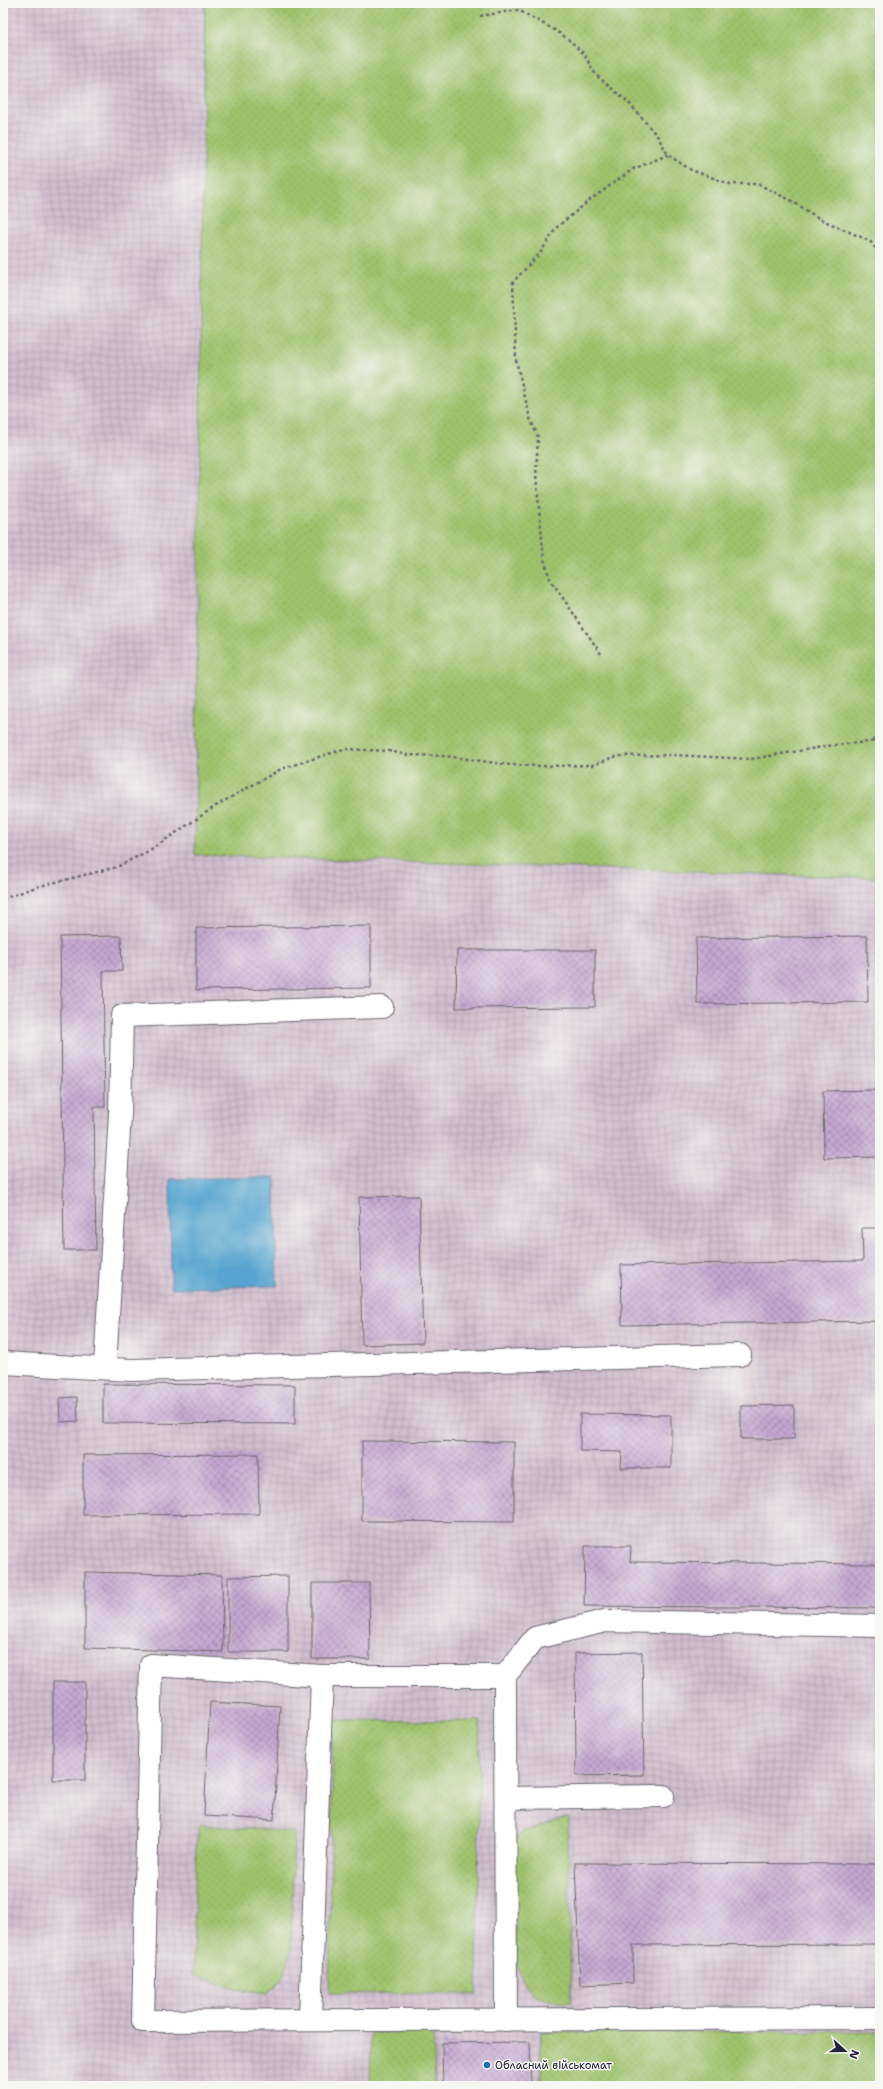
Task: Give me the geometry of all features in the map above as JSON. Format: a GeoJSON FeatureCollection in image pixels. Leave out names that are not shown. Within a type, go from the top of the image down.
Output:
{"type":"FeatureCollection","features":[{"type":"Feature","properties":{"kind":"lane"},"geometry":{"type":"LineString","coordinates":[[106,1367],[120,1114],[122,1016],[382,1006]]}},
{"type":"Feature","properties":{"kind":"lane"},"geometry":{"type":"LineString","coordinates":[[3,1363],[106,1367],[131,1370],[740,1356]]}},
{"type":"Feature","properties":{"kind":"lane"},"geometry":{"type":"LineString","coordinates":[[506,2020],[505,1676],[535,1638],[605,1621],[880,1626]]}},
{"type":"Feature","properties":{"kind":"lane"},"geometry":{"type":"LineString","coordinates":[[505,1676],[322,1676],[151,1665],[143,2021],[880,2018]]}},
{"type":"Feature","properties":{"kind":"lane"},"geometry":{"type":"LineString","coordinates":[[310,2020],[322,1676]]}},
{"type":"Feature","properties":{"kind":"lane"},"geometry":{"type":"LineString","coordinates":[[506,1798],[663,1796]]}},
{"type":"Feature","properties":{"kind":"path"},"geometry":{"type":"LineString","coordinates":[[480,16],[518,10],[568,39],[584,54],[596,75],[630,104],[640,115],[658,137],[668,155],[691,170],[730,184],[758,184],[790,200],[820,219],[870,241],[880,254]]}},
{"type":"Feature","properties":{"kind":"path"},"geometry":{"type":"LineString","coordinates":[[602,654],[550,579],[544,559],[536,476],[538,437],[530,418],[516,360],[513,282],[541,252],[556,228],[590,200],[633,169],[668,155]]}},
{"type":"Feature","properties":{"kind":"path"},"geometry":{"type":"LineString","coordinates":[[873,741],[880,735]]}},
{"type":"Feature","properties":{"kind":"path"},"geometry":{"type":"LineString","coordinates":[[3,899],[36,887],[117,867],[150,850],[219,804],[281,769],[344,750],[389,751],[407,755],[445,756],[511,765],[544,766],[592,765],[617,756],[673,755],[751,759],[834,745],[880,741]]}},
{"type":"Feature","properties":{"kind":"shaded area"},"geometry":{"type":"Polygon","coordinates":[[[3,3],[880,3],[880,2086],[3,2086],[3,3]]]}},
{"type":"Feature","properties":{"kind":"green space"},"geometry":{"type":"Polygon","coordinates":[[[205,3],[880,3],[880,878],[195,855],[205,3]]]}},
{"type":"Feature","properties":{"kind":"green space"},"geometry":{"type":"Polygon","coordinates":[[[333,1720],[480,1721],[477,1994],[329,1993],[333,1720]]]}},
{"type":"Feature","properties":{"kind":"green space"},"geometry":{"type":"Polygon","coordinates":[[[568,1817],[571,2001],[560,2001],[542,1998],[529,1989],[520,1974],[516,1963],[514,1841],[522,1832],[568,1817]]]}},
{"type":"Feature","properties":{"kind":"green space"},"geometry":{"type":"Polygon","coordinates":[[[200,1825],[294,1832],[291,1950],[284,1977],[268,1993],[235,1989],[193,1975],[196,1845],[200,1825]]]}},
{"type":"Feature","properties":{"kind":"green space"},"geometry":{"type":"Polygon","coordinates":[[[433,2031],[435,2086],[370,2086],[371,2033],[433,2031]]]}},
{"type":"Feature","properties":{"kind":"green space"},"geometry":{"type":"Polygon","coordinates":[[[880,2031],[880,2086],[541,2086],[541,2032],[880,2031]]]}},
{"type":"Feature","properties":{"kind":"water"},"geometry":{"type":"Polygon","coordinates":[[[275,1177],[277,1286],[171,1288],[170,1179],[275,1177]]]}},
{"type":"Feature","properties":{"kind":"building"},"geometry":{"type":"Polygon","coordinates":[[[371,926],[371,988],[196,990],[196,928],[371,926]]]}},
{"type":"Feature","properties":{"kind":"building"},"geometry":{"type":"Polygon","coordinates":[[[121,936],[122,971],[103,971],[105,1107],[94,1107],[96,1250],[64,1250],[60,937],[121,936]]]}},
{"type":"Feature","properties":{"kind":"building"},"geometry":{"type":"Polygon","coordinates":[[[867,936],[868,1002],[697,1004],[696,938],[867,936]]]}},
{"type":"Feature","properties":{"kind":"building"},"geometry":{"type":"Polygon","coordinates":[[[457,950],[595,950],[595,1007],[456,1008],[457,950]]]}},
{"type":"Feature","properties":{"kind":"building"},"geometry":{"type":"Polygon","coordinates":[[[880,1090],[880,1157],[824,1158],[823,1091],[880,1090]]]}},
{"type":"Feature","properties":{"kind":"building"},"geometry":{"type":"Polygon","coordinates":[[[419,1196],[423,1343],[362,1345],[359,1197],[419,1196]]]}},
{"type":"Feature","properties":{"kind":"building"},"geometry":{"type":"Polygon","coordinates":[[[862,1228],[880,1228],[880,1321],[622,1325],[621,1265],[863,1261],[862,1228]]]}},
{"type":"Feature","properties":{"kind":"building"},"geometry":{"type":"Polygon","coordinates":[[[103,1384],[295,1385],[295,1424],[103,1423],[103,1384]]]}},
{"type":"Feature","properties":{"kind":"building"},"geometry":{"type":"Polygon","coordinates":[[[77,1397],[78,1421],[60,1422],[59,1398],[77,1397]]]}},
{"type":"Feature","properties":{"kind":"building"},"geometry":{"type":"Polygon","coordinates":[[[794,1405],[794,1439],[741,1439],[741,1406],[794,1405]]]}},
{"type":"Feature","properties":{"kind":"building"},"geometry":{"type":"Polygon","coordinates":[[[580,1414],[671,1415],[671,1468],[621,1468],[622,1452],[580,1451],[580,1414]]]}},
{"type":"Feature","properties":{"kind":"building"},"geometry":{"type":"Polygon","coordinates":[[[362,1441],[514,1442],[514,1522],[362,1521],[362,1441]]]}},
{"type":"Feature","properties":{"kind":"building"},"geometry":{"type":"Polygon","coordinates":[[[258,1454],[259,1514],[83,1515],[83,1455],[258,1454]]]}},
{"type":"Feature","properties":{"kind":"building"},"geometry":{"type":"Polygon","coordinates":[[[585,1546],[631,1546],[630,1562],[880,1564],[880,1608],[584,1606],[585,1546]]]}},
{"type":"Feature","properties":{"kind":"building"},"geometry":{"type":"Polygon","coordinates":[[[85,1572],[222,1575],[223,1652],[85,1648],[85,1572]]]}},
{"type":"Feature","properties":{"kind":"building"},"geometry":{"type":"Polygon","coordinates":[[[288,1576],[288,1652],[228,1652],[228,1577],[288,1576]]]}},
{"type":"Feature","properties":{"kind":"building"},"geometry":{"type":"Polygon","coordinates":[[[312,1583],[369,1583],[370,1659],[312,1659],[312,1583]]]}},
{"type":"Feature","properties":{"kind":"building"},"geometry":{"type":"Polygon","coordinates":[[[642,1652],[644,1775],[576,1776],[575,1653],[642,1652]]]}},
{"type":"Feature","properties":{"kind":"building"},"geometry":{"type":"Polygon","coordinates":[[[53,1682],[85,1682],[85,1780],[53,1780],[53,1682]]]}},
{"type":"Feature","properties":{"kind":"building"},"geometry":{"type":"Polygon","coordinates":[[[210,1702],[280,1706],[274,1820],[204,1816],[210,1702]]]}},
{"type":"Feature","properties":{"kind":"building"},"geometry":{"type":"Polygon","coordinates":[[[575,1863],[880,1864],[880,1944],[633,1945],[633,1983],[580,1985],[575,1863]]]}},
{"type":"Feature","properties":{"kind":"building","name":"Обласний військомат"},"geometry":{"type":"Polygon","coordinates":[[[530,2042],[531,2086],[443,2086],[442,2043],[530,2042]]]}},
{"type":"Feature","properties":{"kind":"place","name":"Обласний військомат"},"geometry":{"type":"Point","coordinates":[487,2065]}}]}
